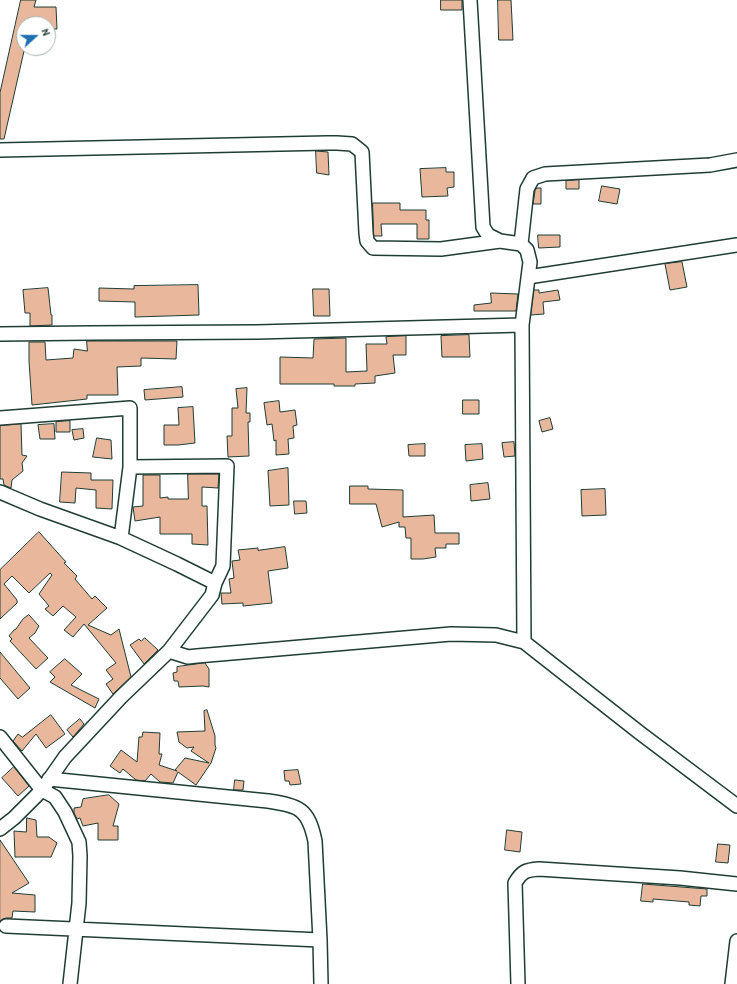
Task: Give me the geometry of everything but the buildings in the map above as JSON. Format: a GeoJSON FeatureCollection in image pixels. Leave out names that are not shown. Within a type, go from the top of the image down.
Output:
{"type":"FeatureCollection","features":[{"type":"Feature","properties":{"kind":"street"},"geometry":{"type":"LineString","coordinates":[[470,0],[483,227],[488,235],[500,241]]}},
{"type":"Feature","properties":{"kind":"street"},"geometry":{"type":"LineString","coordinates":[[0,150],[332,143],[352,144],[362,152],[366,233],[367,241],[374,248],[441,249],[500,241],[521,244],[527,250],[530,262],[522,325],[524,642]]}},
{"type":"Feature","properties":{"kind":"street"},"geometry":{"type":"LineString","coordinates":[[521,244],[527,189],[533,178],[545,174],[710,165],[737,160]]}},
{"type":"Feature","properties":{"kind":"street"},"geometry":{"type":"LineString","coordinates":[[528,277],[737,245]]}},
{"type":"Feature","properties":{"kind":"street"},"geometry":{"type":"LineString","coordinates":[[0,334],[257,332],[522,325]]}},
{"type":"Feature","properties":{"kind":"street"},"geometry":{"type":"LineString","coordinates":[[0,418],[130,408],[130,467],[121,538]]}},
{"type":"Feature","properties":{"kind":"street"},"geometry":{"type":"LineString","coordinates":[[0,829],[14,818],[46,784],[65,757],[121,697],[170,651],[212,595],[222,566],[227,466],[130,467]]}},
{"type":"Feature","properties":{"kind":"street"},"geometry":{"type":"LineString","coordinates":[[0,492],[121,538],[215,583]]}},
{"type":"Feature","properties":{"kind":"street"},"geometry":{"type":"LineString","coordinates":[[170,651],[188,656],[197,656],[451,634],[496,635],[524,642],[640,733],[737,806]]}},
{"type":"Feature","properties":{"kind":"street"},"geometry":{"type":"LineString","coordinates":[[0,737],[46,784],[65,812],[78,842],[80,856],[79,903],[70,984]]}},
{"type":"Feature","properties":{"kind":"street"},"geometry":{"type":"LineString","coordinates":[[46,784],[268,801],[291,805],[300,810],[307,817],[315,841],[321,984]]}},
{"type":"Feature","properties":{"kind":"street"},"geometry":{"type":"LineString","coordinates":[[518,984],[515,883],[520,874],[529,870],[539,869],[680,878],[737,884]]}},
{"type":"Feature","properties":{"kind":"street"},"geometry":{"type":"LineString","coordinates":[[6,926],[320,940]]}},
{"type":"Feature","properties":{"kind":"street"},"geometry":{"type":"LineString","coordinates":[[732,984],[737,941]]}}]}
